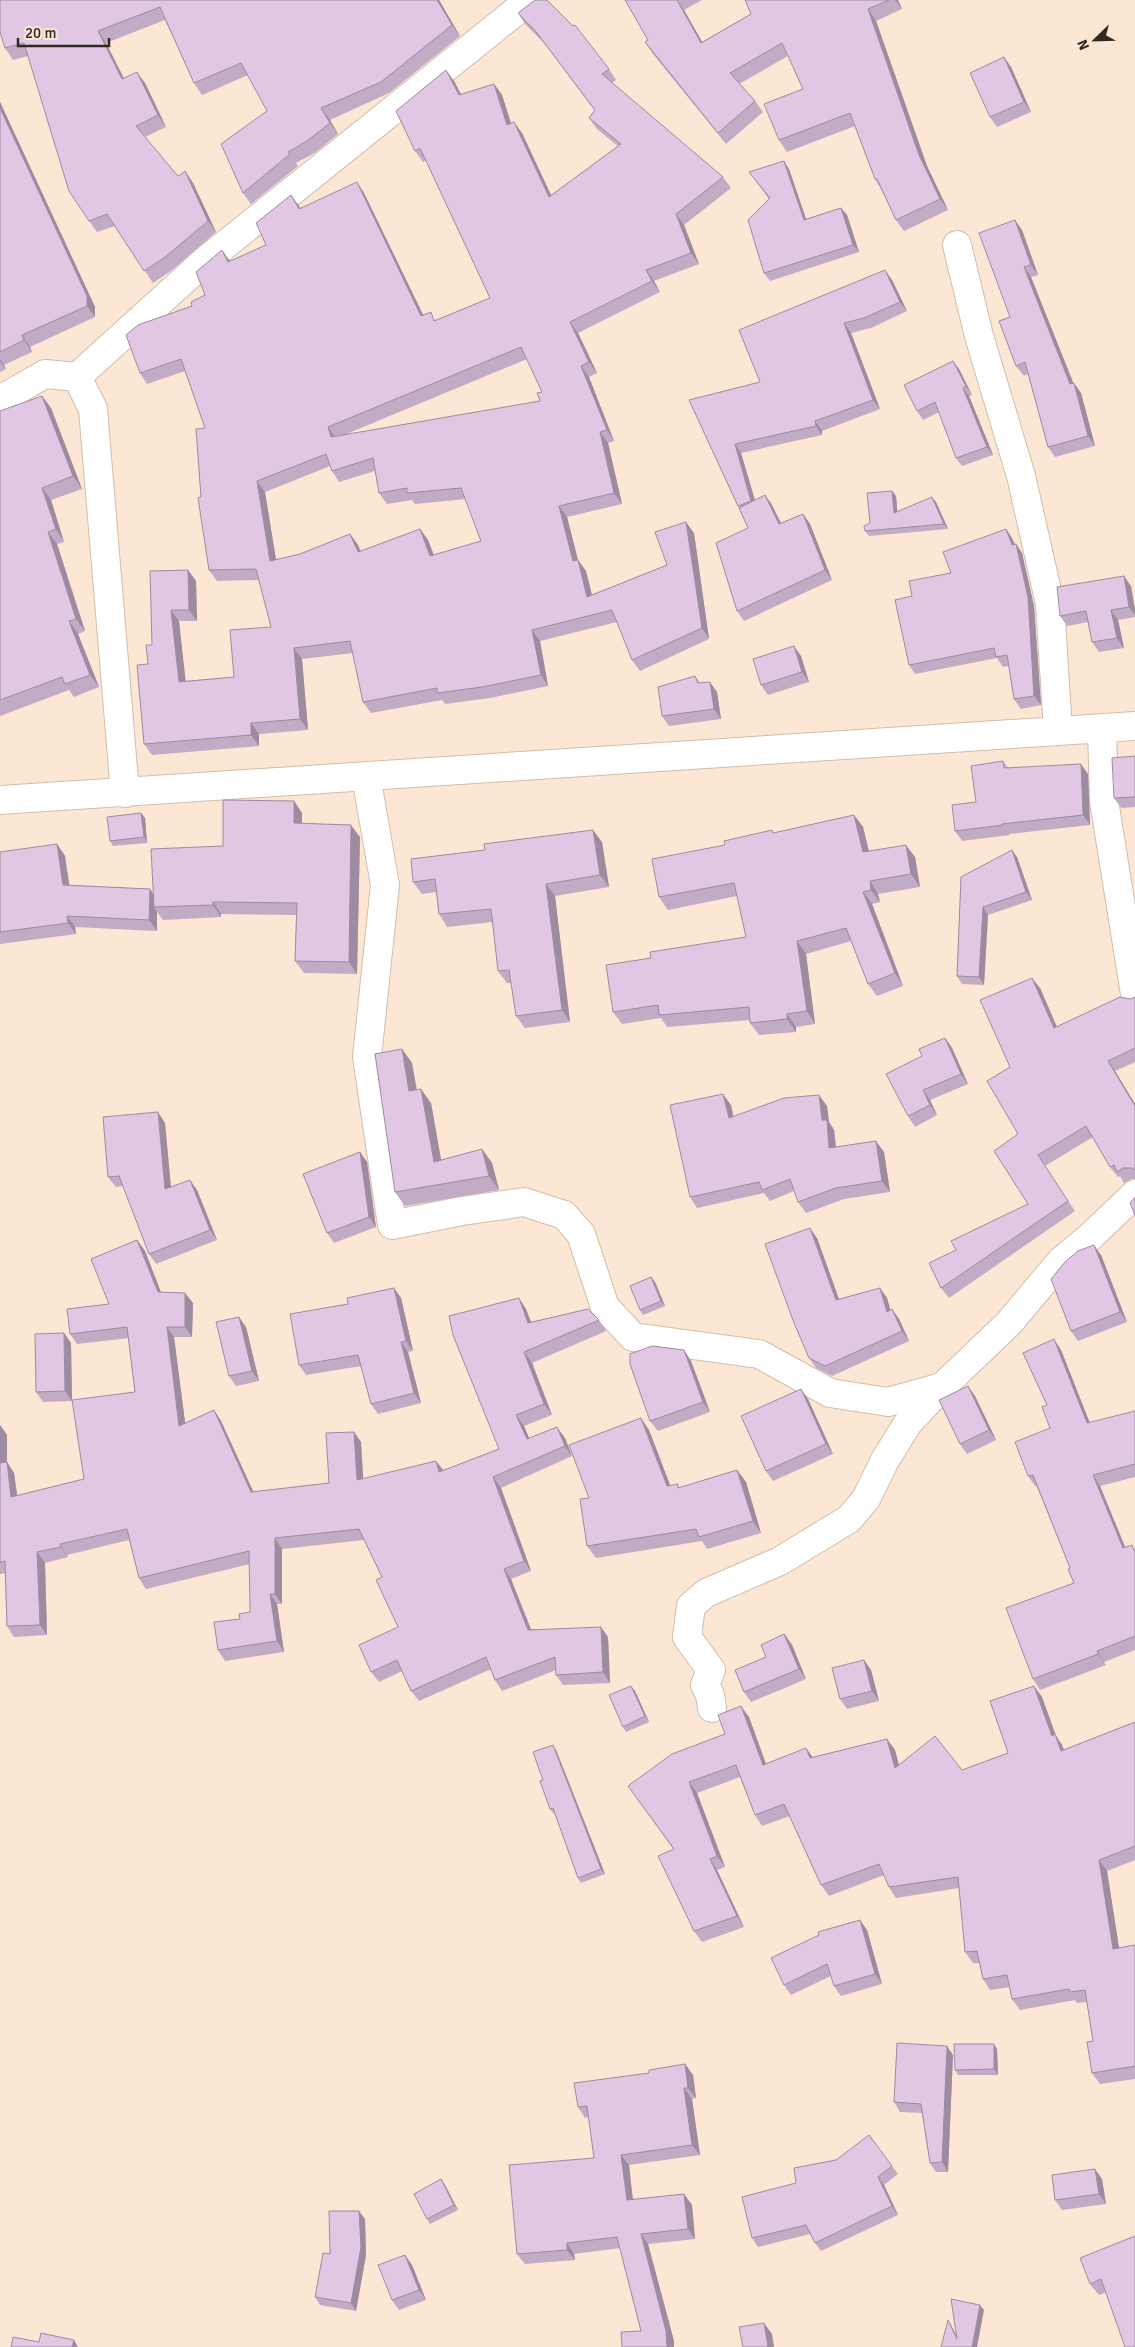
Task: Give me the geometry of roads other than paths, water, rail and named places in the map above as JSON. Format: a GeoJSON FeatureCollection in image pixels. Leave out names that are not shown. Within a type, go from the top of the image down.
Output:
{"type":"FeatureCollection","features":[{"type":"Feature","properties":{"kind":"street"},"geometry":{"type":"LineString","coordinates":[[0,400],[45,374],[77,377],[205,260],[530,0]]}},
{"type":"Feature","properties":{"kind":"street"},"geometry":{"type":"LineString","coordinates":[[957,245],[979,336],[1021,476],[1050,604],[1058,731]]}},
{"type":"Feature","properties":{"kind":"street"},"geometry":{"type":"LineString","coordinates":[[77,377],[93,409],[125,793]]}},
{"type":"Feature","properties":{"kind":"street"},"geometry":{"type":"LineString","coordinates":[[0,800],[1135,726]]}},
{"type":"Feature","properties":{"kind":"street"},"geometry":{"type":"LineString","coordinates":[[1102,728],[1104,801],[1135,994]]}},
{"type":"Feature","properties":{"kind":"street"},"geometry":{"type":"LineString","coordinates":[[366,776],[385,885],[367,1058],[392,1225],[462,1211],[524,1202],[564,1215],[581,1234],[605,1306],[633,1337],[759,1354],[830,1393],[888,1402],[942,1386]]}},
{"type":"Feature","properties":{"kind":"street"},"geometry":{"type":"LineString","coordinates":[[712,1708],[710,1696],[704,1685],[711,1670],[687,1637],[691,1606],[706,1593],[780,1561],[849,1519],[866,1499],[885,1460],[908,1422],[942,1386],[1009,1323],[1061,1261],[1090,1237],[1135,1194]]}}]}
